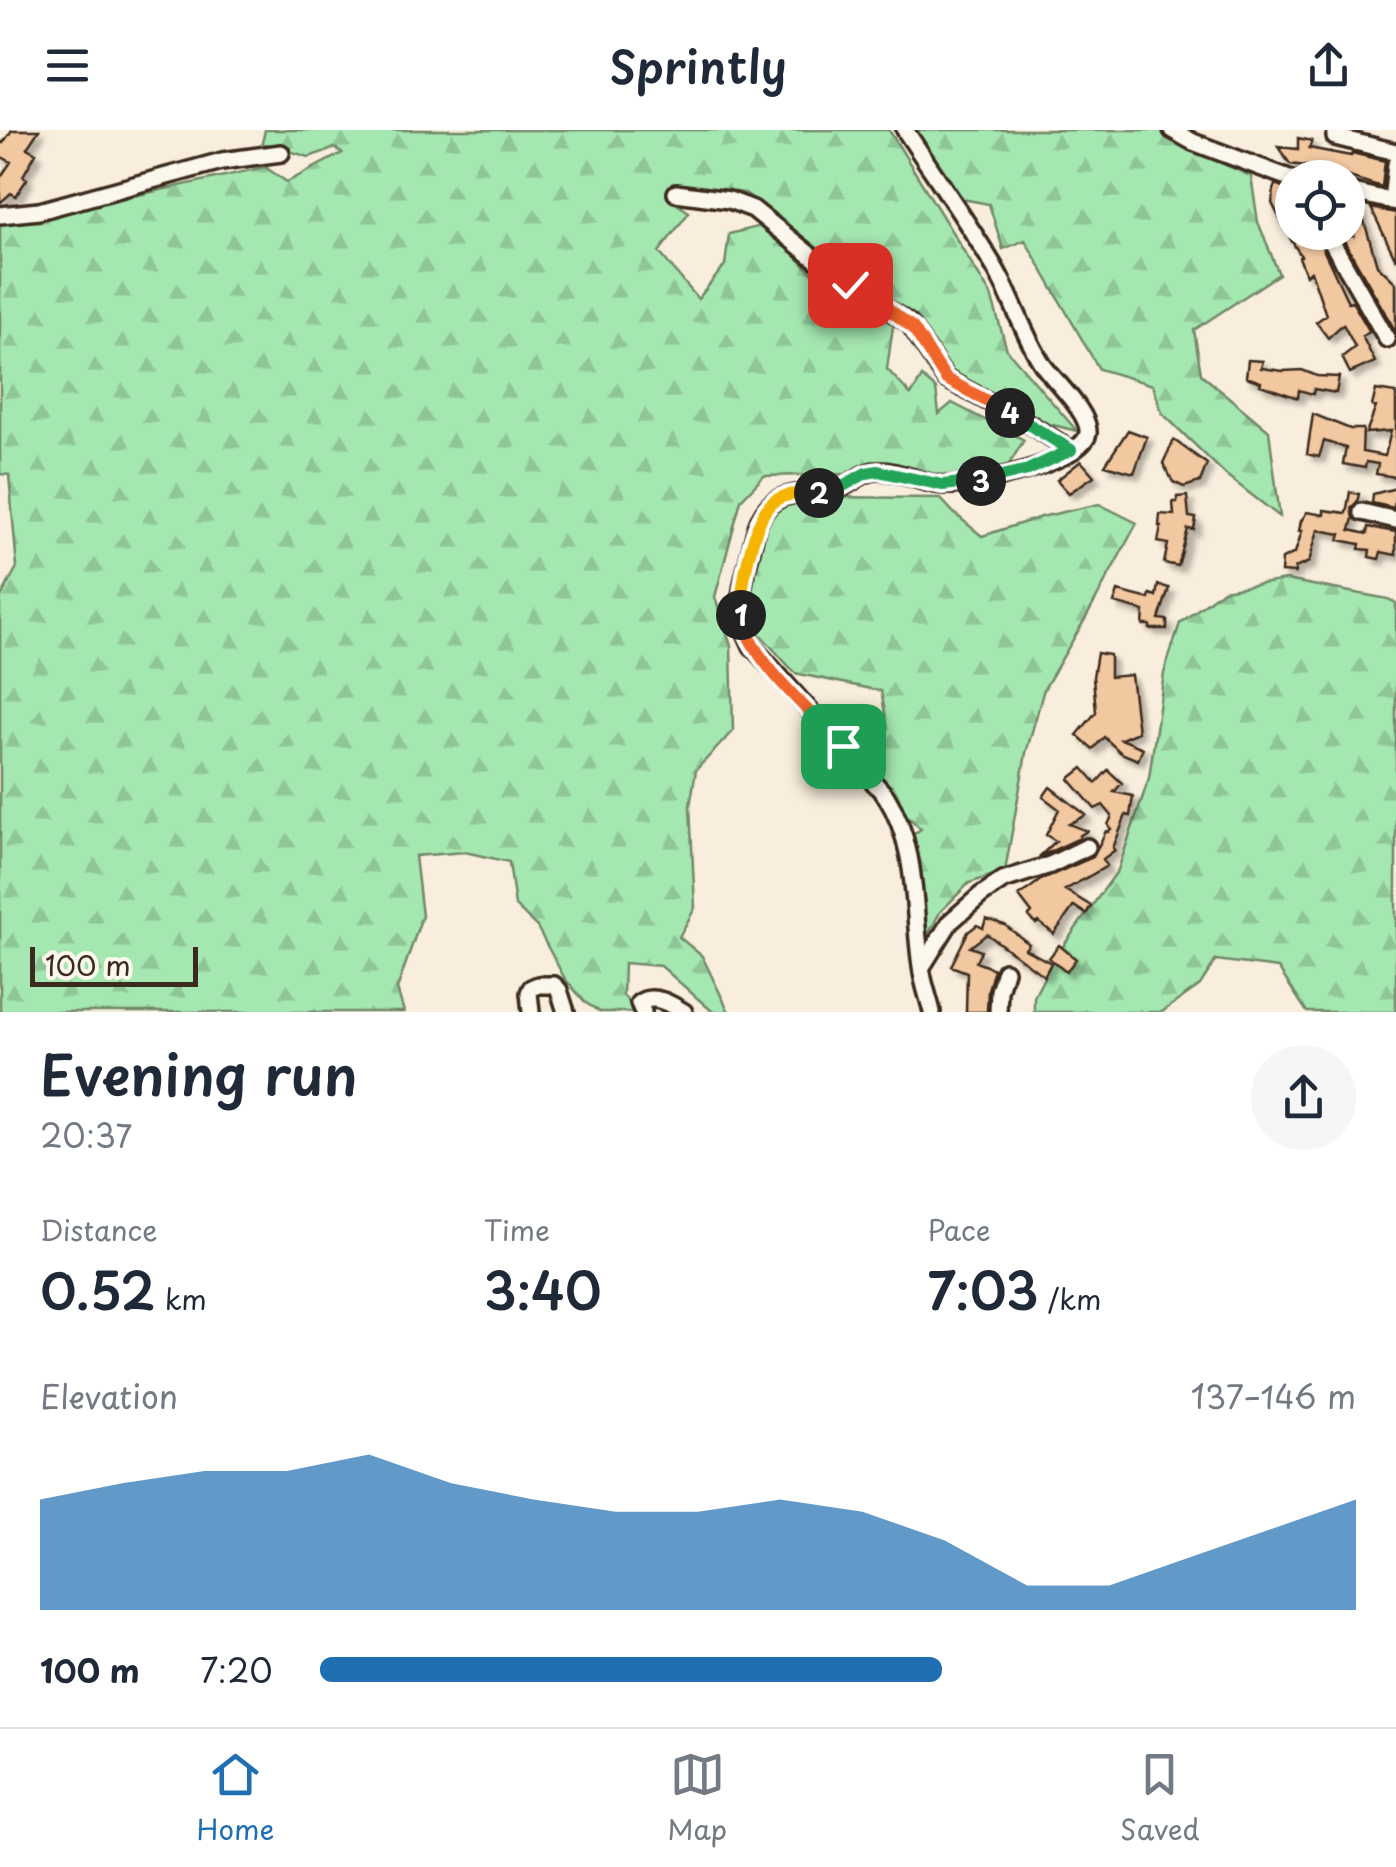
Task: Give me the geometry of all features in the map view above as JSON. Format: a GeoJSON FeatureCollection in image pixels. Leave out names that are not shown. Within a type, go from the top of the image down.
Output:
{"type":"FeatureCollection","features":[{"type":"Feature","properties":{"kind":"street"},"geometry":{"type":"LineString","coordinates":[[906,130],[995,267],[1044,367],[1084,416],[1086,439],[1028,470],[990,480],[942,485],[871,472],[836,490],[784,496],[773,502],[760,518],[741,591],[740,612],[752,646],[893,808],[904,833],[916,896],[922,969],[932,1012]]}},
{"type":"Feature","properties":{"kind":"street"},"geometry":{"type":"LineString","coordinates":[[1172,130],[1193,142],[1275,173]]}},
{"type":"Feature","properties":{"kind":"street"},"geometry":{"type":"LineString","coordinates":[[1334,136],[1396,152]]}},
{"type":"Feature","properties":{"kind":"street"},"geometry":{"type":"LineString","coordinates":[[0,215],[40,211],[222,161],[281,153]]}},
{"type":"Feature","properties":{"kind":"street"},"geometry":{"type":"LineString","coordinates":[[1365,195],[1394,202],[1396,164]]}},
{"type":"Feature","properties":{"kind":"street"},"geometry":{"type":"LineString","coordinates":[[676,194],[729,200],[753,210],[835,276],[909,323],[946,379],[1071,450]]}},
{"type":"Feature","properties":{"kind":"street"},"geometry":{"type":"LineString","coordinates":[[1336,250],[1387,339]]}},
{"type":"Feature","properties":{"kind":"street"},"geometry":{"type":"LineString","coordinates":[[1362,512],[1396,520]]}},
{"type":"Feature","properties":{"kind":"street"},"geometry":{"type":"LineString","coordinates":[[922,969],[950,922],[981,895],[1004,880],[1050,865],[1086,847]]}},
{"type":"Feature","properties":{"kind":"street"},"geometry":{"type":"LineString","coordinates":[[998,1012],[1005,971]]}},
{"type":"Feature","properties":{"kind":"street"},"geometry":{"type":"LineString","coordinates":[[531,1012],[531,988],[546,984],[559,990],[566,1012]]}},
{"type":"Feature","properties":{"kind":"street"},"geometry":{"type":"LineString","coordinates":[[643,1012],[639,1003],[652,998],[684,1012]]}},
{"type":"Feature","properties":{"kind":"green space"},"geometry":{"type":"Polygon","coordinates":[[[265,130],[889,130],[991,295],[1007,350],[1077,431],[1029,419],[945,380],[912,317],[843,273],[782,219],[745,193],[676,187],[668,198],[689,212],[659,252],[698,299],[725,265],[729,234],[765,225],[811,272],[894,319],[887,369],[911,395],[922,377],[936,389],[939,414],[952,403],[1024,440],[1005,471],[961,482],[844,474],[764,476],[741,500],[715,597],[731,646],[733,731],[696,770],[690,806],[695,908],[679,937],[702,956],[729,1012],[713,1012],[661,966],[624,963],[623,995],[637,1012],[600,1012],[586,1003],[565,979],[537,927],[515,906],[509,862],[465,852],[415,856],[422,916],[397,989],[404,1012],[0,1012],[0,599],[17,567],[9,475],[0,474],[0,219],[39,217],[265,167],[287,182],[342,153],[335,148],[309,157],[262,143],[265,130]]]}},
{"type":"Feature","properties":{"kind":"green space"},"geometry":{"type":"Polygon","coordinates":[[[914,130],[1162,130],[1191,150],[1251,176],[1258,222],[1279,274],[1194,330],[1201,374],[1269,431],[1280,517],[1226,475],[1162,413],[1153,385],[1099,369],[1025,240],[1003,249],[989,204],[957,198],[914,130]]]}},
{"type":"Feature","properties":{"kind":"green space"},"geometry":{"type":"Polygon","coordinates":[[[812,497],[940,498],[982,536],[1099,504],[1137,523],[1044,689],[1026,753],[1005,871],[969,883],[940,912],[919,952],[902,841],[921,829],[862,763],[888,729],[881,691],[795,673],[748,621],[748,586],[768,522],[784,503],[812,497]]]}},
{"type":"Feature","properties":{"kind":"green space"},"geometry":{"type":"Polygon","coordinates":[[[1286,580],[1396,603],[1396,1012],[1307,1012],[1278,968],[1216,960],[1200,985],[1162,1012],[1034,1012],[1034,997],[1053,960],[1118,870],[1149,778],[1164,673],[1180,623],[1223,590],[1286,580]]]}},
{"type":"Feature","properties":{"kind":"building"},"geometry":{"type":"Polygon","coordinates":[[[12,130],[39,130],[27,148],[36,153],[16,196],[11,193],[0,203],[0,178],[11,162],[0,156],[0,141],[3,143],[12,130]]]}},
{"type":"Feature","properties":{"kind":"building"},"geometry":{"type":"Polygon","coordinates":[[[1298,138],[1312,141],[1309,148],[1385,161],[1382,187],[1365,182],[1365,160],[1287,160],[1278,147],[1298,149],[1298,138]]]}},
{"type":"Feature","properties":{"kind":"building"},"geometry":{"type":"Polygon","coordinates":[[[1371,208],[1396,213],[1396,260],[1371,208]]]}},
{"type":"Feature","properties":{"kind":"building"},"geometry":{"type":"Polygon","coordinates":[[[1365,224],[1377,265],[1396,283],[1396,332],[1349,250],[1365,250],[1365,224]]]}},
{"type":"Feature","properties":{"kind":"building"},"geometry":{"type":"Polygon","coordinates":[[[1297,250],[1323,250],[1348,302],[1352,301],[1370,332],[1362,336],[1375,362],[1350,373],[1342,357],[1355,347],[1343,324],[1328,338],[1316,322],[1326,315],[1311,271],[1306,275],[1297,250]]]}},
{"type":"Feature","properties":{"kind":"building"},"geometry":{"type":"Polygon","coordinates":[[[1248,360],[1263,361],[1261,368],[1339,377],[1336,393],[1299,390],[1298,398],[1260,385],[1261,382],[1246,377],[1248,360]]]}},
{"type":"Feature","properties":{"kind":"building"},"geometry":{"type":"Polygon","coordinates":[[[1376,390],[1396,393],[1396,477],[1376,474],[1378,464],[1366,462],[1365,468],[1343,464],[1346,448],[1324,441],[1319,457],[1307,454],[1313,414],[1350,429],[1363,429],[1362,452],[1385,456],[1391,431],[1366,433],[1376,407],[1372,406],[1376,390]]]}},
{"type":"Feature","properties":{"kind":"building"},"geometry":{"type":"Polygon","coordinates":[[[1128,430],[1147,437],[1134,473],[1105,465],[1128,430]]]}},
{"type":"Feature","properties":{"kind":"building"},"geometry":{"type":"Polygon","coordinates":[[[1174,440],[1207,464],[1200,482],[1184,487],[1173,482],[1163,463],[1174,440]]]}},
{"type":"Feature","properties":{"kind":"building"},"geometry":{"type":"Polygon","coordinates":[[[1081,461],[1094,476],[1069,493],[1057,480],[1081,461]]]}},
{"type":"Feature","properties":{"kind":"building"},"geometry":{"type":"Polygon","coordinates":[[[1396,488],[1394,508],[1372,503],[1373,494],[1396,488]]]}},
{"type":"Feature","properties":{"kind":"building"},"geometry":{"type":"Polygon","coordinates":[[[1350,492],[1359,494],[1351,508],[1350,530],[1367,534],[1368,527],[1396,532],[1396,555],[1381,552],[1379,559],[1369,557],[1370,550],[1359,549],[1360,544],[1339,540],[1341,534],[1318,530],[1309,562],[1295,568],[1295,573],[1281,572],[1282,559],[1295,553],[1301,521],[1307,512],[1346,513],[1350,492]]]}},
{"type":"Feature","properties":{"kind":"building"},"geometry":{"type":"Polygon","coordinates":[[[1187,496],[1189,517],[1196,518],[1194,530],[1188,529],[1178,566],[1164,563],[1168,544],[1158,542],[1160,514],[1174,515],[1173,502],[1177,502],[1177,497],[1187,496]]]}},
{"type":"Feature","properties":{"kind":"building"},"geometry":{"type":"Polygon","coordinates":[[[1158,585],[1169,588],[1159,619],[1167,620],[1167,629],[1150,629],[1150,625],[1143,625],[1144,611],[1114,603],[1118,591],[1149,599],[1150,594],[1156,596],[1158,585]]]}},
{"type":"Feature","properties":{"kind":"building"},"geometry":{"type":"Polygon","coordinates":[[[1097,653],[1110,655],[1110,677],[1131,675],[1138,732],[1121,739],[1143,748],[1138,760],[1121,753],[1104,737],[1093,749],[1077,735],[1096,712],[1093,677],[1097,653]]]}},
{"type":"Feature","properties":{"kind":"building"},"geometry":{"type":"Polygon","coordinates":[[[1083,768],[1096,783],[1108,770],[1122,783],[1114,792],[1133,796],[1130,816],[1126,815],[1115,850],[1103,859],[1107,866],[1065,890],[1091,906],[1086,914],[1074,906],[1054,934],[1039,922],[1036,924],[1019,896],[1042,879],[1093,857],[1106,831],[1111,829],[1108,825],[1112,816],[1103,805],[1095,809],[1069,779],[1083,768]]]}},
{"type":"Feature","properties":{"kind":"building"},"geometry":{"type":"Polygon","coordinates":[[[1050,787],[1086,815],[1069,824],[1087,831],[1039,857],[1056,841],[1046,835],[1059,809],[1043,797],[1050,787]]]}},
{"type":"Feature","properties":{"kind":"building"},"geometry":{"type":"Polygon","coordinates":[[[986,919],[1005,925],[1029,944],[1025,949],[1051,963],[1044,976],[987,934],[970,947],[981,951],[976,962],[994,969],[987,1012],[966,1012],[967,972],[951,966],[968,932],[977,925],[983,928],[986,919]]]}},
{"type":"Feature","properties":{"kind":"building"},"geometry":{"type":"Polygon","coordinates":[[[1059,945],[1076,959],[1066,972],[1049,958],[1059,945]]]}},
{"type":"Feature","properties":{"kind":"route"},"geometry":{"type":"LineString","coordinates":[[843,746],[777,676],[752,646],[743,628],[741,591],[760,518],[768,506],[784,496],[836,490],[871,472],[942,485],[990,480],[1028,470],[1071,450],[946,379],[909,323],[850,285]]}}]}
